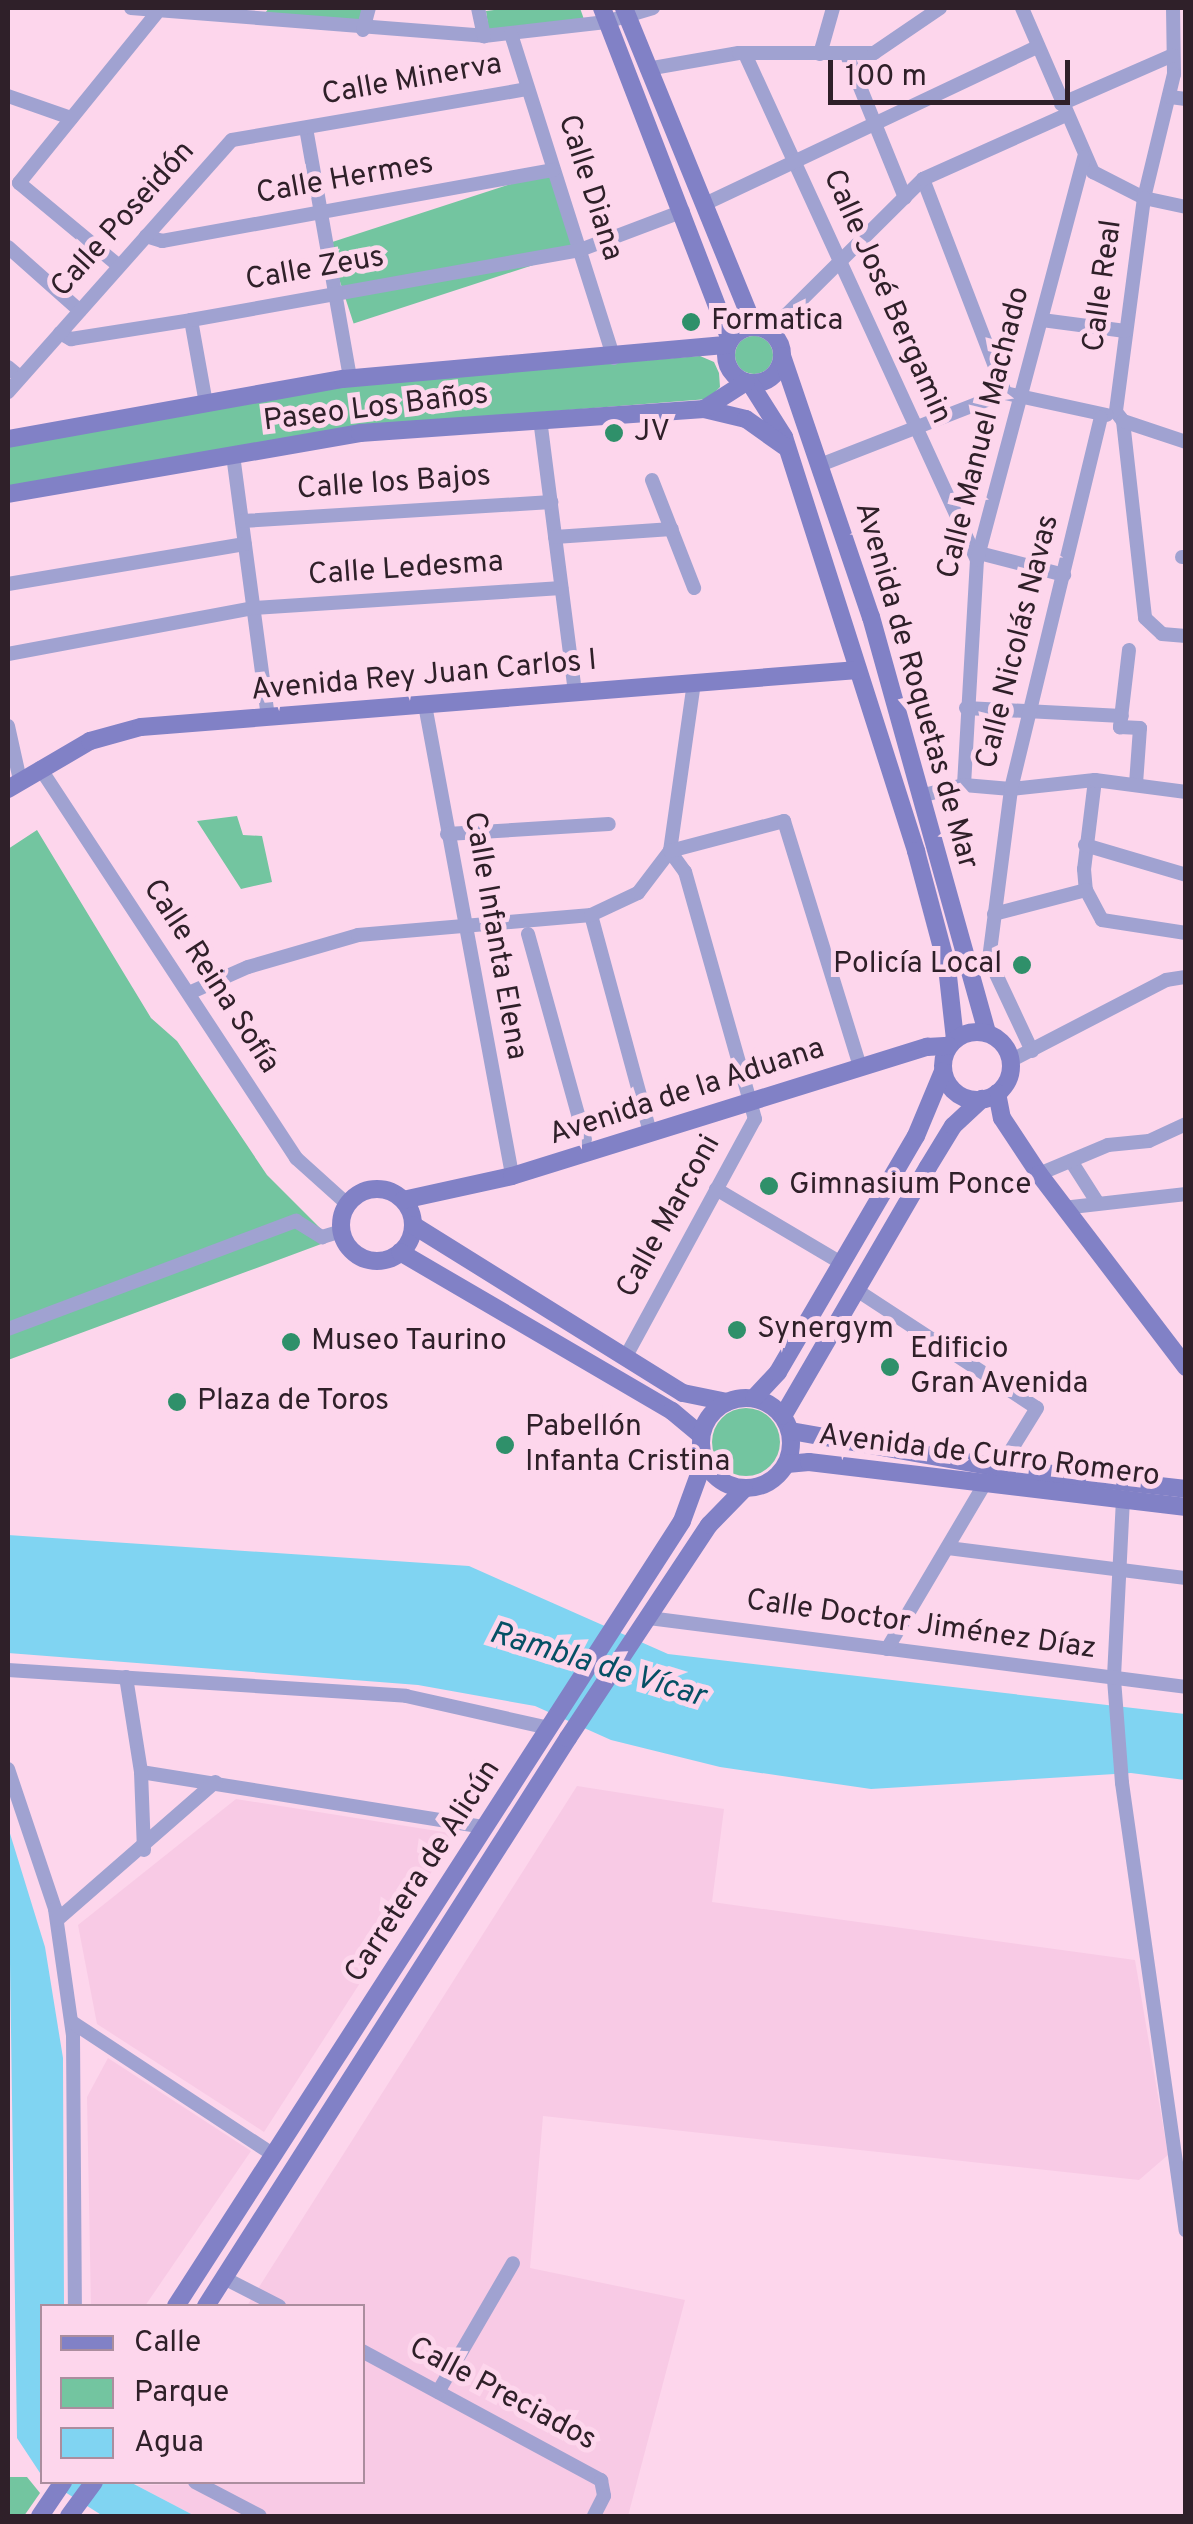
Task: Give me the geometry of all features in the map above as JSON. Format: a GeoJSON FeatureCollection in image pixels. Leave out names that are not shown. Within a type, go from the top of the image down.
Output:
{"type":"FeatureCollection","features":[{"type":"Feature","properties":{"kind":"main road"},"geometry":{"type":"LineString","coordinates":[[604,15],[683,211],[728,342],[727,366],[748,382],[769,379],[782,356],[762,329],[647,69],[626,12]]}},
{"type":"Feature","properties":{"kind":"main road"},"geometry":{"type":"LineString","coordinates":[[728,342],[762,329]]}},
{"type":"Feature","properties":{"kind":"main road","name":"Paseo Los Baños"},"geometry":{"type":"LineString","coordinates":[[8,439],[350,378],[614,358],[728,342]]}},
{"type":"Feature","properties":{"kind":"main road","name":"Avenida de Roquetas de Mar"},"geometry":{"type":"LineString","coordinates":[[782,356],[820,465],[987,1033]]}},
{"type":"Feature","properties":{"kind":"main road","name":"Paseo Los Baños"},"geometry":{"type":"LineString","coordinates":[[8,494],[360,432],[704,409],[748,382]]}},
{"type":"Feature","properties":{"kind":"main road","name":"Avenida de Roquetas de Mar"},"geometry":{"type":"LineString","coordinates":[[748,382],[767,401],[788,450],[858,670],[944,953],[952,1043]]}},
{"type":"Feature","properties":{"kind":"main road"},"geometry":{"type":"LineString","coordinates":[[704,409],[746,419],[788,450]]}},
{"type":"Feature","properties":{"kind":"main road","name":"Avenida Rey Juan Carlos I"},"geometry":{"type":"LineString","coordinates":[[14,784],[90,741],[140,727],[858,670]]}},
{"type":"Feature","properties":{"kind":"main road"},"geometry":{"type":"LineString","coordinates":[[701,1435],[663,1406],[400,1252],[367,1259],[352,1251],[342,1230],[347,1204],[374,1189],[403,1200],[412,1222],[683,1393],[727,1402],[754,1398],[778,1372],[916,1136],[952,1043],[987,1033],[1003,1044],[1010,1061],[990,1096],[954,1126],[855,1289],[787,1424],[787,1464],[769,1483],[744,1489],[714,1475],[704,1461],[701,1435],[727,1402]]}},
{"type":"Feature","properties":{"kind":"main road","name":"Avenida de la Aduana"},"geometry":{"type":"LineString","coordinates":[[403,1200],[442,1196],[512,1176],[860,1067],[952,1043]]}},
{"type":"Feature","properties":{"kind":"main road"},"geometry":{"type":"LineString","coordinates":[[943,1071],[953,1090],[990,1096]]}},
{"type":"Feature","properties":{"kind":"main road"},"geometry":{"type":"LineString","coordinates":[[990,1096],[1063,1208],[1186,1367]]}},
{"type":"Feature","properties":{"kind":"main road","name":"Avenida de la Aduana"},"geometry":{"type":"LineString","coordinates":[[412,1222],[442,1196]]}},
{"type":"Feature","properties":{"kind":"main road"},"geometry":{"type":"LineString","coordinates":[[400,1252],[412,1222]]}},
{"type":"Feature","properties":{"kind":"main road"},"geometry":{"type":"LineString","coordinates":[[754,1398],[787,1424]]}},
{"type":"Feature","properties":{"kind":"main road","name":"Avenida de Curro Romero"},"geometry":{"type":"LineString","coordinates":[[787,1424],[1000,1468],[1186,1488]]}},
{"type":"Feature","properties":{"kind":"main road","name":"Carretera de Alicún"},"geometry":{"type":"LineString","coordinates":[[177,2304],[688,1512],[704,1461]]}},
{"type":"Feature","properties":{"kind":"main road","name":"Avenida de Curro Romero"},"geometry":{"type":"LineString","coordinates":[[787,1464],[1186,1507]]}},
{"type":"Feature","properties":{"kind":"main road","name":"Carretera de Alicún"},"geometry":{"type":"LineString","coordinates":[[207,2304],[568,1738],[709,1525],[744,1489]]}},
{"type":"Feature","properties":{"kind":"main road"},"geometry":{"type":"LineString","coordinates":[[78,2513],[93,2484]]}},
{"type":"Feature","properties":{"kind":"main road"},"geometry":{"type":"LineString","coordinates":[[40,2516],[58,2489]]}},
{"type":"Feature","properties":{"kind":"street"},"geometry":{"type":"LineString","coordinates":[[131,8],[156,14],[484,36],[653,8]]}},
{"type":"Feature","properties":{"kind":"street"},"geometry":{"type":"LineString","coordinates":[[258,22],[269,8]]}},
{"type":"Feature","properties":{"kind":"street"},"geometry":{"type":"LineString","coordinates":[[363,30],[368,8]]}},
{"type":"Feature","properties":{"kind":"street"},"geometry":{"type":"LineString","coordinates":[[478,8],[484,36]]}},
{"type":"Feature","properties":{"kind":"street"},"geometry":{"type":"LineString","coordinates":[[820,54],[833,8]]}},
{"type":"Feature","properties":{"kind":"street"},"geometry":{"type":"LineString","coordinates":[[647,69],[745,54],[874,53],[940,8]]}},
{"type":"Feature","properties":{"kind":"street"},"geometry":{"type":"LineString","coordinates":[[1022,8],[1084,157],[1106,182],[1144,198],[1186,207]]}},
{"type":"Feature","properties":{"kind":"street","name":"Calle Real"},"geometry":{"type":"LineString","coordinates":[[1173,8],[1173,55],[1180,72],[1178,98],[1144,198],[1113,417],[1130,507],[1138,524],[1146,618],[1162,634],[1186,636]]}},
{"type":"Feature","properties":{"kind":"street"},"geometry":{"type":"LineString","coordinates":[[119,266],[18,183],[156,14]]}},
{"type":"Feature","properties":{"kind":"street","name":"Calle Diana"},"geometry":{"type":"LineString","coordinates":[[511,34],[614,358]]}},
{"type":"Feature","properties":{"kind":"street"},"geometry":{"type":"LineString","coordinates":[[709,202],[873,120],[1037,46]]}},
{"type":"Feature","properties":{"kind":"street","name":"Calle José Bergamin"},"geometry":{"type":"LineString","coordinates":[[745,54],[844,260],[915,431],[978,557]]}},
{"type":"Feature","properties":{"kind":"street"},"geometry":{"type":"LineString","coordinates":[[847,55],[905,198]]}},
{"type":"Feature","properties":{"kind":"street"},"geometry":{"type":"LineString","coordinates":[[762,329],[844,260],[923,179],[1173,55]]}},
{"type":"Feature","properties":{"kind":"street","name":"Calle Minerva"},"geometry":{"type":"LineString","coordinates":[[306,128],[528,89]]}},
{"type":"Feature","properties":{"kind":"street"},"geometry":{"type":"LineString","coordinates":[[8,96],[71,118]]}},
{"type":"Feature","properties":{"kind":"street"},"geometry":{"type":"LineString","coordinates":[[306,128],[350,378]]}},
{"type":"Feature","properties":{"kind":"street","name":"Calle Poseidón"},"geometry":{"type":"LineString","coordinates":[[8,392],[232,140],[306,128]]}},
{"type":"Feature","properties":{"kind":"street","name":"Calle Manuel Machado"},"geometry":{"type":"LineString","coordinates":[[964,785],[978,557],[1084,157]]}},
{"type":"Feature","properties":{"kind":"street","name":"Calle Hermes"},"geometry":{"type":"LineString","coordinates":[[146,236],[162,241],[554,170]]}},
{"type":"Feature","properties":{"kind":"street"},"geometry":{"type":"LineString","coordinates":[[923,179],[1005,393]]}},
{"type":"Feature","properties":{"kind":"street","name":"Calle Zeus"},"geometry":{"type":"LineString","coordinates":[[60,332],[71,339],[580,250],[683,211]]}},
{"type":"Feature","properties":{"kind":"street"},"geometry":{"type":"LineString","coordinates":[[8,248],[80,311]]}},
{"type":"Feature","properties":{"kind":"street"},"geometry":{"type":"LineString","coordinates":[[191,320],[206,403]]}},
{"type":"Feature","properties":{"kind":"street"},"geometry":{"type":"LineString","coordinates":[[1042,320],[1125,331]]}},
{"type":"Feature","properties":{"kind":"street"},"geometry":{"type":"LineString","coordinates":[[8,367],[20,378]]}},
{"type":"Feature","properties":{"kind":"street"},"geometry":{"type":"LineString","coordinates":[[820,465],[1005,393],[1113,417],[1186,442]]}},
{"type":"Feature","properties":{"kind":"street","name":"Calle Nicolás Navas"},"geometry":{"type":"LineString","coordinates":[[1032,1052],[989,960],[994,914],[1011,788],[1034,708],[1064,575],[1113,417]]}},
{"type":"Feature","properties":{"kind":"street"},"geometry":{"type":"LineString","coordinates":[[540,419],[574,692]]}},
{"type":"Feature","properties":{"kind":"street"},"geometry":{"type":"LineString","coordinates":[[233,455],[268,717]]}},
{"type":"Feature","properties":{"kind":"street"},"geometry":{"type":"LineString","coordinates":[[652,480],[694,588]]}},
{"type":"Feature","properties":{"kind":"street","name":"Calle los Bajos"},"geometry":{"type":"LineString","coordinates":[[242,521],[550,502]]}},
{"type":"Feature","properties":{"kind":"street"},"geometry":{"type":"LineString","coordinates":[[555,538],[672,529]]}},
{"type":"Feature","properties":{"kind":"street"},"geometry":{"type":"LineString","coordinates":[[8,584],[245,544]]}},
{"type":"Feature","properties":{"kind":"street"},"geometry":{"type":"LineString","coordinates":[[978,557],[1064,575]]}},
{"type":"Feature","properties":{"kind":"street","name":"Calle Ledesma"},"geometry":{"type":"LineString","coordinates":[[8,654],[253,608],[561,588]]}},
{"type":"Feature","properties":{"kind":"street"},"geometry":{"type":"LineString","coordinates":[[1129,650],[1120,728],[1140,728],[1136,784]]}},
{"type":"Feature","properties":{"kind":"street"},"geometry":{"type":"LineString","coordinates":[[190,993],[248,967],[358,935],[591,915],[638,892],[670,851],[694,683]]}},
{"type":"Feature","properties":{"kind":"street","name":"Calle Infanta Elena"},"geometry":{"type":"LineString","coordinates":[[425,704],[512,1176]]}},
{"type":"Feature","properties":{"kind":"street"},"geometry":{"type":"LineString","coordinates":[[966,708],[1034,708],[1122,716]]}},
{"type":"Feature","properties":{"kind":"street"},"geometry":{"type":"LineString","coordinates":[[8,726],[14,784]]}},
{"type":"Feature","properties":{"kind":"street","name":"Calle Reina Sofía"},"geometry":{"type":"LineString","coordinates":[[40,768],[296,1158],[347,1204]]}},
{"type":"Feature","properties":{"kind":"street"},"geometry":{"type":"LineString","coordinates":[[920,796],[964,785],[1011,788],[1095,780],[1186,792]]}},
{"type":"Feature","properties":{"kind":"street"},"geometry":{"type":"LineString","coordinates":[[1095,780],[1084,845],[1086,890],[1102,920],[1186,934]]}},
{"type":"Feature","properties":{"kind":"street"},"geometry":{"type":"LineString","coordinates":[[670,851],[784,821],[860,1067]]}},
{"type":"Feature","properties":{"kind":"street"},"geometry":{"type":"LineString","coordinates":[[447,834],[608,824]]}},
{"type":"Feature","properties":{"kind":"street"},"geometry":{"type":"LineString","coordinates":[[1084,845],[1186,875]]}},
{"type":"Feature","properties":{"kind":"street"},"geometry":{"type":"LineString","coordinates":[[670,851],[685,872],[749,1101]]}},
{"type":"Feature","properties":{"kind":"street"},"geometry":{"type":"LineString","coordinates":[[994,914],[1086,890]]}},
{"type":"Feature","properties":{"kind":"street"},"geometry":{"type":"LineString","coordinates":[[591,915],[650,1132]]}},
{"type":"Feature","properties":{"kind":"street"},"geometry":{"type":"LineString","coordinates":[[528,934],[584,1139]]}},
{"type":"Feature","properties":{"kind":"street"},"geometry":{"type":"LineString","coordinates":[[1010,1061],[1166,980],[1186,977]]}},
{"type":"Feature","properties":{"kind":"street"},"geometry":{"type":"LineString","coordinates":[[1166,980],[1186,990]]}},
{"type":"Feature","properties":{"kind":"street","name":"Calle Marconi"},"geometry":{"type":"LineString","coordinates":[[625,1358],[754,1119],[749,1101]]}},
{"type":"Feature","properties":{"kind":"street"},"geometry":{"type":"LineString","coordinates":[[1039,1174],[1108,1145],[1149,1141],[1186,1124]]}},
{"type":"Feature","properties":{"kind":"street"},"geometry":{"type":"LineString","coordinates":[[1071,1161],[1097,1202]]}},
{"type":"Feature","properties":{"kind":"street"},"geometry":{"type":"LineString","coordinates":[[716,1189],[842,1263]]}},
{"type":"Feature","properties":{"kind":"street"},"geometry":{"type":"LineString","coordinates":[[1063,1208],[1186,1194]]}},
{"type":"Feature","properties":{"kind":"street"},"geometry":{"type":"LineString","coordinates":[[8,1329],[296,1220],[322,1236],[342,1230]]}},
{"type":"Feature","properties":{"kind":"street"},"geometry":{"type":"LineString","coordinates":[[855,1289],[1037,1408],[1000,1468]]}},
{"type":"Feature","properties":{"kind":"street"},"geometry":{"type":"LineString","coordinates":[[886,1649],[986,1483]]}},
{"type":"Feature","properties":{"kind":"street"},"geometry":{"type":"LineString","coordinates":[[1122,1499],[1114,1686],[1122,1783],[1186,2230]]}},
{"type":"Feature","properties":{"kind":"street"},"geometry":{"type":"LineString","coordinates":[[948,1548],[1186,1578]]}},
{"type":"Feature","properties":{"kind":"street","name":"Calle Doctor Jiménez Díaz"},"geometry":{"type":"LineString","coordinates":[[646,1622],[886,1649],[1114,1686],[1186,1688]]}},
{"type":"Feature","properties":{"kind":"street"},"geometry":{"type":"LineString","coordinates":[[8,1670],[406,1696],[550,1728]]}},
{"type":"Feature","properties":{"kind":"street"},"geometry":{"type":"LineString","coordinates":[[126,1678],[141,1772],[144,1850]]}},
{"type":"Feature","properties":{"kind":"street"},"geometry":{"type":"LineString","coordinates":[[8,1770],[56,1920],[72,2022],[75,2304]]}},
{"type":"Feature","properties":{"kind":"street"},"geometry":{"type":"LineString","coordinates":[[141,1772],[486,1827]]}},
{"type":"Feature","properties":{"kind":"street"},"geometry":{"type":"LineString","coordinates":[[56,1920],[144,1850],[215,1782]]}},
{"type":"Feature","properties":{"kind":"street"},"geometry":{"type":"LineString","coordinates":[[72,2022],[274,2154]]}},
{"type":"Feature","properties":{"kind":"street"},"geometry":{"type":"LineString","coordinates":[[438,2392],[513,2263]]}},
{"type":"Feature","properties":{"kind":"street"},"geometry":{"type":"LineString","coordinates":[[224,2278],[275,2304]]}},
{"type":"Feature","properties":{"kind":"street","name":"Calle Preciados"},"geometry":{"type":"LineString","coordinates":[[365,2353],[601,2480],[604,2496],[594,2516]]}},
{"type":"Feature","properties":{"kind":"street"},"geometry":{"type":"LineString","coordinates":[[199,2484],[260,2516]]}},
{"type":"Feature","properties":{"kind":"shaded area"},"geometry":{"type":"Polygon","coordinates":[[[577,1786],[724,1809],[712,1902],[1135,1960],[1168,2155],[1139,2180],[543,2116],[530,2268],[685,2300],[628,2516],[195,2516],[136,2485],[365,2484],[365,2304],[248,2304],[577,1786]]]}},
{"type":"Feature","properties":{"kind":"shaded area"},"geometry":{"type":"Polygon","coordinates":[[[236,1799],[456,1834],[264,2132],[97,2024],[78,1925],[236,1799]]]}},
{"type":"Feature","properties":{"kind":"shaded area"},"geometry":{"type":"Polygon","coordinates":[[[108,2058],[251,2151],[146,2304],[91,2304],[87,2097],[108,2058]]]}},
{"type":"Feature","properties":{"kind":"green space"},"geometry":{"type":"Polygon","coordinates":[[[269,8],[369,8],[363,30],[258,22],[269,8]]]}},
{"type":"Feature","properties":{"kind":"green space"},"geometry":{"type":"Polygon","coordinates":[[[580,8],[587,28],[489,32],[486,11],[580,8]]]}},
{"type":"Feature","properties":{"kind":"green space"},"geometry":{"type":"Polygon","coordinates":[[[554,170],[580,250],[354,323],[328,244],[554,170]]]}},
{"type":"Feature","properties":{"kind":"green space"},"geometry":{"type":"Polygon","coordinates":[[[754,336],[767,342],[773,355],[767,368],[754,374],[741,368],[735,355],[741,342],[754,336]]]}},
{"type":"Feature","properties":{"kind":"green space"},"geometry":{"type":"Polygon","coordinates":[[[700,356],[714,362],[719,373],[720,387],[708,399],[341,428],[8,488],[8,447],[336,385],[700,356]]]}},
{"type":"Feature","properties":{"kind":"green space"},"geometry":{"type":"Polygon","coordinates":[[[237,816],[243,835],[262,836],[272,882],[241,889],[197,821],[237,816]]]}},
{"type":"Feature","properties":{"kind":"green space"},"geometry":{"type":"Polygon","coordinates":[[[37,830],[151,1018],[177,1041],[267,1175],[332,1240],[8,1360],[8,849],[37,830]]]}},
{"type":"Feature","properties":{"kind":"green space"},"geometry":{"type":"Polygon","coordinates":[[[746,1408],[770,1418],[780,1442],[770,1466],[746,1476],[722,1466],[712,1442],[722,1418],[746,1408]]]}},
{"type":"Feature","properties":{"kind":"green space"},"geometry":{"type":"Polygon","coordinates":[[[8,2477],[27,2477],[40,2493],[24,2516],[8,2516],[8,2477]]]}},
{"type":"Feature","properties":{"kind":"water","name":"Rambla de Vícar"},"geometry":{"type":"Polygon","coordinates":[[[8,1535],[469,1566],[668,1654],[1185,1714],[1185,1780],[1131,1773],[871,1789],[720,1767],[611,1740],[535,1706],[418,1685],[8,1653],[8,1535]]]}},
{"type":"Feature","properties":{"kind":"water"},"geometry":{"type":"Polygon","coordinates":[[[8,1827],[45,1947],[63,2058],[64,2304],[40,2304],[40,2473],[17,2438],[8,1827]]]}},
{"type":"Feature","properties":{"kind":"water"},"geometry":{"type":"Polygon","coordinates":[[[52,2484],[134,2484],[195,2516],[103,2516],[52,2484]]]}},
{"type":"Feature","properties":{"kind":"place","name":"Formatica"},"geometry":{"type":"Point","coordinates":[691,322]}},
{"type":"Feature","properties":{"kind":"place","name":"JV"},"geometry":{"type":"Point","coordinates":[614,433]}},
{"type":"Feature","properties":{"kind":"place","name":"Policía Local"},"geometry":{"type":"Point","coordinates":[1022,965]}},
{"type":"Feature","properties":{"kind":"place","name":"Gimnasium Ponce"},"geometry":{"type":"Point","coordinates":[769,1186]}},
{"type":"Feature","properties":{"kind":"place","name":"Synergym"},"geometry":{"type":"Point","coordinates":[737,1330]}},
{"type":"Feature","properties":{"kind":"place","name":"Museo Taurino"},"geometry":{"type":"Point","coordinates":[291,1342]}},
{"type":"Feature","properties":{"kind":"place","name":"Edificio Gran Avenida"},"geometry":{"type":"Point","coordinates":[890,1367]}},
{"type":"Feature","properties":{"kind":"place","name":"Plaza de Toros"},"geometry":{"type":"Point","coordinates":[177,1402]}},
{"type":"Feature","properties":{"kind":"place","name":"Pabellón Infanta Cristina"},"geometry":{"type":"Point","coordinates":[505,1445]}}]}
